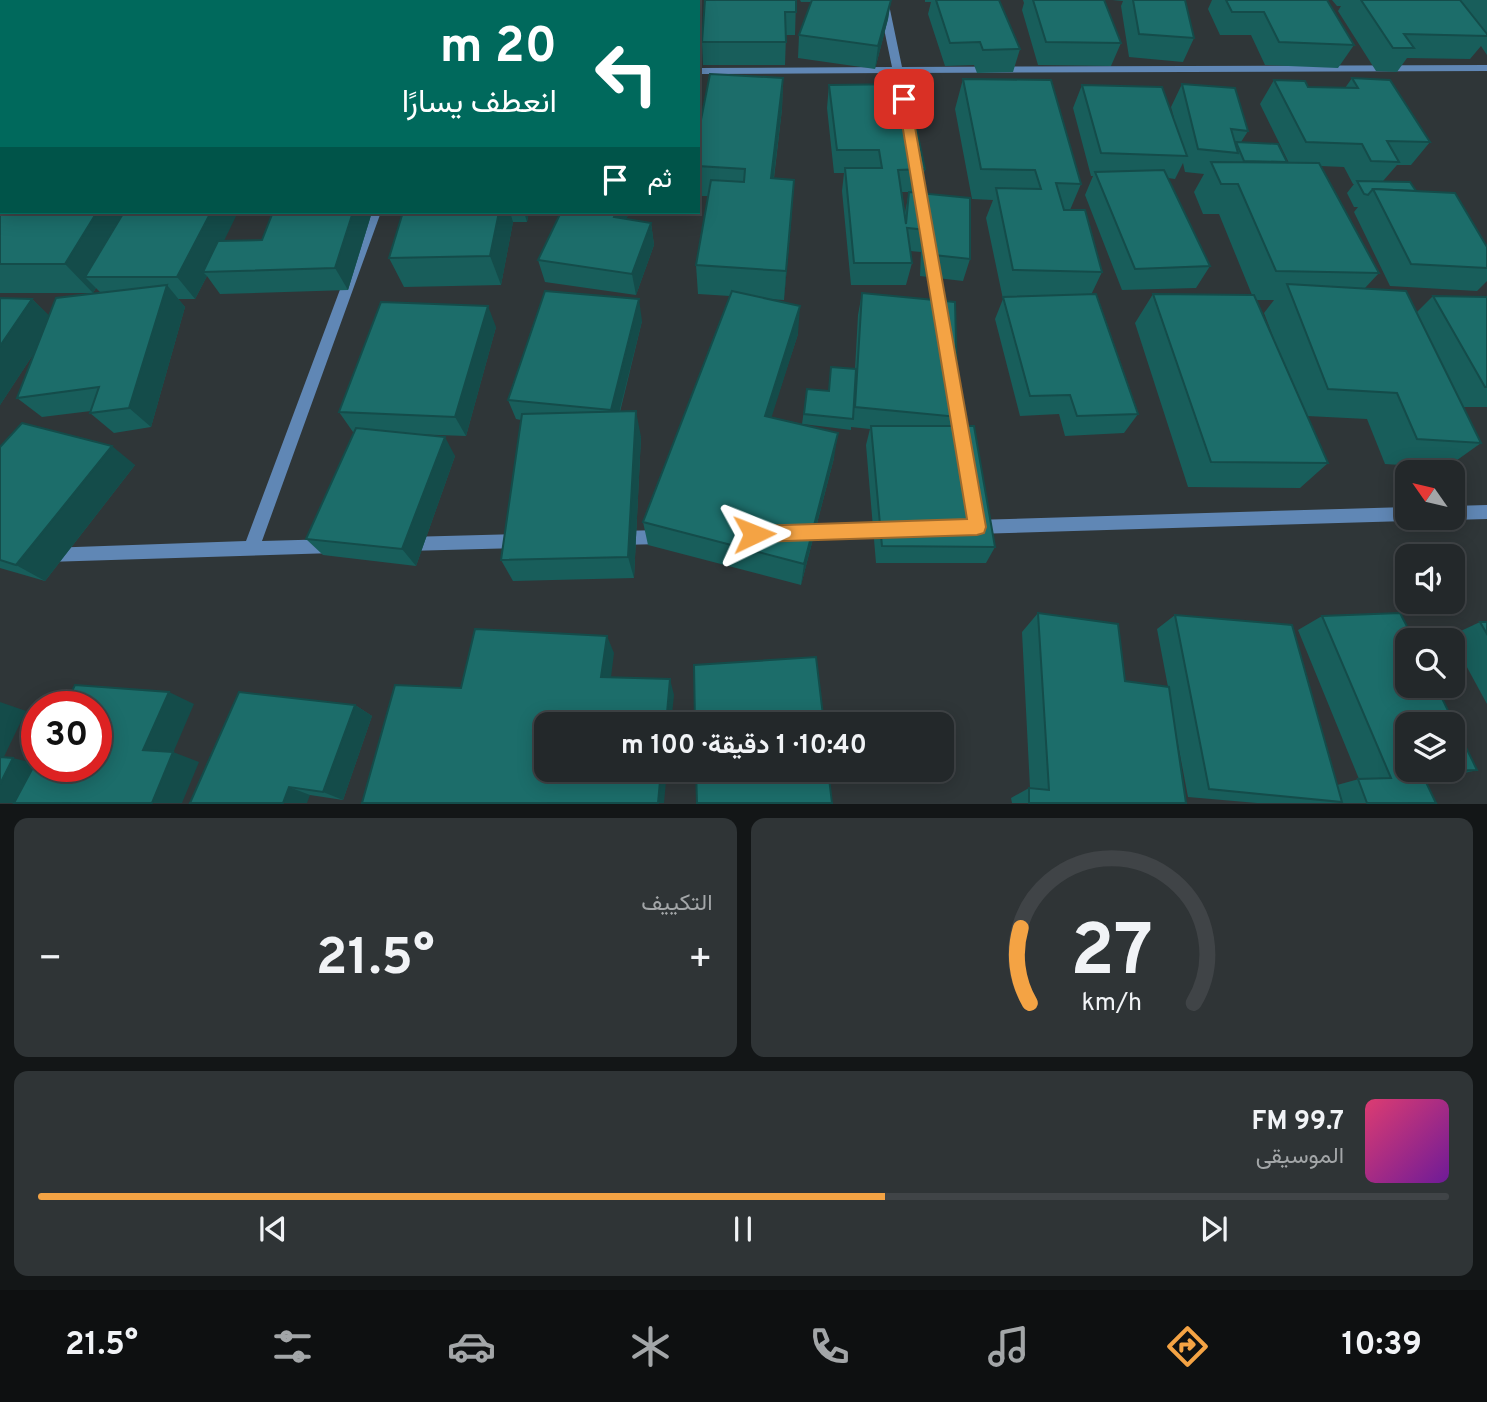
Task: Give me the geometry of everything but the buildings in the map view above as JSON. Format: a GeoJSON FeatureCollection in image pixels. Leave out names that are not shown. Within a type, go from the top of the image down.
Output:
{"type":"FeatureCollection","features":[{"type":"Feature","properties":{"kind":"street"},"geometry":{"type":"LineString","coordinates":[[883,0],[906,113]]}},
{"type":"Feature","properties":{"kind":"street"},"geometry":{"type":"LineString","coordinates":[[700,71],[1487,68]]}},
{"type":"Feature","properties":{"kind":"street"},"geometry":{"type":"LineString","coordinates":[[251,549],[374,214]]}},
{"type":"Feature","properties":{"kind":"street"},"geometry":{"type":"LineString","coordinates":[[930,251],[944,334]]}},
{"type":"Feature","properties":{"kind":"street"},"geometry":{"type":"LineString","coordinates":[[954,389],[965,458]]}},
{"type":"Feature","properties":{"kind":"street"},"geometry":{"type":"LineString","coordinates":[[1465,513],[1487,512]]}},
{"type":"Feature","properties":{"kind":"street"},"geometry":{"type":"LineString","coordinates":[[972,523],[1395,514]]}},
{"type":"Feature","properties":{"kind":"street"},"geometry":{"type":"LineString","coordinates":[[782,533],[908,529]]}},
{"type":"Feature","properties":{"kind":"street"},"geometry":{"type":"LineString","coordinates":[[600,538],[684,536]]}},
{"type":"Feature","properties":{"kind":"street"},"geometry":{"type":"LineString","coordinates":[[390,545],[530,541]]}},
{"type":"Feature","properties":{"kind":"street"},"geometry":{"type":"LineString","coordinates":[[28,556],[348,546]]}},
{"type":"Feature","properties":{"kind":"route"},"geometry":{"type":"LineString","coordinates":[[754,534],[977,527],[904,99]]}}]}
